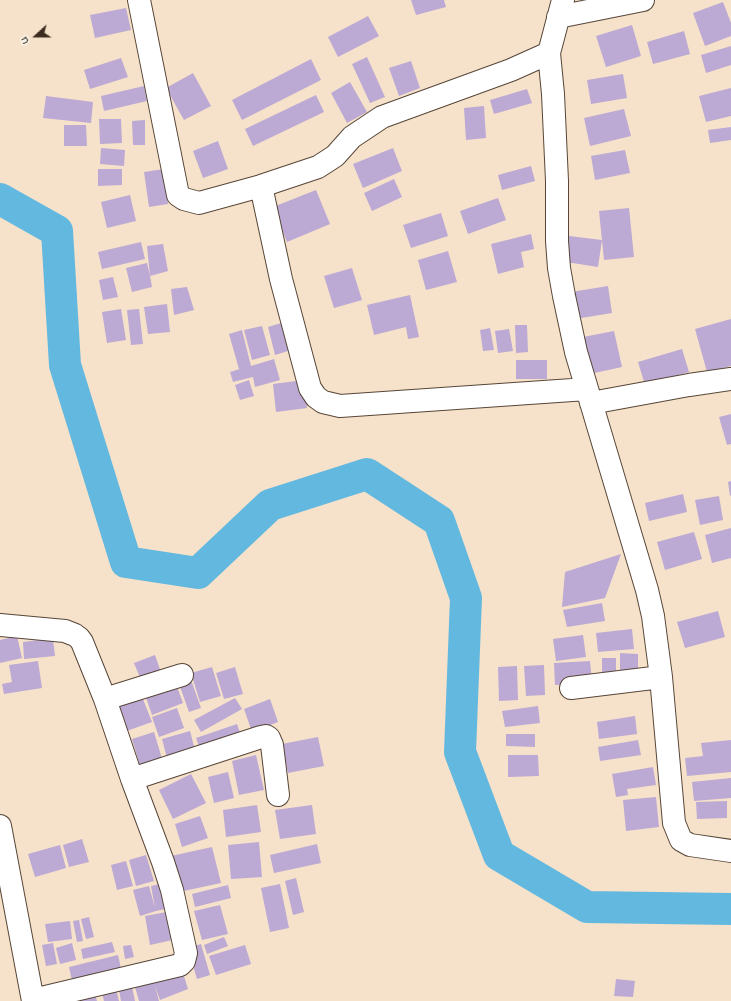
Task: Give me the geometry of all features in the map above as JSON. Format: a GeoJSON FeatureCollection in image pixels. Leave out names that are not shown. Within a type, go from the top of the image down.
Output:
{"type":"FeatureCollection","features":[{"type":"Feature","properties":{"kind":"street"},"geometry":{"type":"LineString","coordinates":[[139,0],[178,195],[184,200],[199,203],[261,186],[318,167],[334,156],[352,137],[382,117],[511,70],[548,53]]}},
{"type":"Feature","properties":{"kind":"street"},"geometry":{"type":"LineString","coordinates":[[643,0],[561,8],[548,53],[553,94],[559,268],[576,352],[647,590],[653,616],[661,676],[674,822],[680,840],[690,846],[731,852]]}},
{"type":"Feature","properties":{"kind":"street"},"geometry":{"type":"LineString","coordinates":[[261,186],[281,279],[310,388],[316,397],[323,402],[340,406],[589,396],[731,379]]}},
{"type":"Feature","properties":{"kind":"street"},"geometry":{"type":"LineString","coordinates":[[0,625],[66,631],[79,638],[85,647],[105,699],[172,890],[186,949],[184,961],[177,966],[33,1000],[0,826]]}},
{"type":"Feature","properties":{"kind":"street"},"geometry":{"type":"LineString","coordinates":[[105,699],[182,675]]}},
{"type":"Feature","properties":{"kind":"street"},"geometry":{"type":"LineString","coordinates":[[571,688],[661,676]]}},
{"type":"Feature","properties":{"kind":"street"},"geometry":{"type":"LineString","coordinates":[[132,779],[266,736],[269,738],[272,745],[278,796]]}},
{"type":"Feature","properties":{"kind":"building"},"geometry":{"type":"Polygon","coordinates":[[[411,0],[444,0],[446,7],[416,15],[411,0]]]}},
{"type":"Feature","properties":{"kind":"building"},"geometry":{"type":"Polygon","coordinates":[[[723,2],[731,23],[731,36],[705,46],[693,13],[723,2]]]}},
{"type":"Feature","properties":{"kind":"building"},"geometry":{"type":"Polygon","coordinates":[[[126,8],[131,30],[95,38],[90,15],[126,8]]]}},
{"type":"Feature","properties":{"kind":"building"},"geometry":{"type":"Polygon","coordinates":[[[368,16],[379,36],[338,57],[328,37],[368,16]]]}},
{"type":"Feature","properties":{"kind":"building"},"geometry":{"type":"Polygon","coordinates":[[[632,25],[641,56],[606,67],[596,36],[632,25]]]}},
{"type":"Feature","properties":{"kind":"building"},"geometry":{"type":"Polygon","coordinates":[[[684,31],[690,54],[653,64],[647,42],[684,31]]]}},
{"type":"Feature","properties":{"kind":"building"},"geometry":{"type":"Polygon","coordinates":[[[731,46],[731,65],[706,73],[701,55],[731,46]]]}},
{"type":"Feature","properties":{"kind":"building"},"geometry":{"type":"Polygon","coordinates":[[[367,57],[385,97],[370,103],[352,64],[367,57]]]}},
{"type":"Feature","properties":{"kind":"building"},"geometry":{"type":"Polygon","coordinates":[[[121,58],[128,77],[90,89],[84,70],[121,58]]]}},
{"type":"Feature","properties":{"kind":"building"},"geometry":{"type":"Polygon","coordinates":[[[311,59],[321,80],[242,120],[232,100],[311,59]]]}},
{"type":"Feature","properties":{"kind":"building"},"geometry":{"type":"Polygon","coordinates":[[[411,61],[420,88],[399,96],[389,68],[411,61]]]}},
{"type":"Feature","properties":{"kind":"building"},"geometry":{"type":"Polygon","coordinates":[[[193,73],[211,106],[184,120],[166,88],[193,73]]]}},
{"type":"Feature","properties":{"kind":"building"},"geometry":{"type":"Polygon","coordinates":[[[623,74],[627,98],[591,104],[587,80],[623,74]]]}},
{"type":"Feature","properties":{"kind":"building"},"geometry":{"type":"Polygon","coordinates":[[[350,82],[367,112],[347,123],[331,93],[350,82]]]}},
{"type":"Feature","properties":{"kind":"building"},"geometry":{"type":"Polygon","coordinates":[[[144,86],[147,101],[104,111],[101,96],[144,86]]]}},
{"type":"Feature","properties":{"kind":"building"},"geometry":{"type":"Polygon","coordinates":[[[731,88],[731,116],[706,122],[699,96],[731,88]]]}},
{"type":"Feature","properties":{"kind":"building"},"geometry":{"type":"Polygon","coordinates":[[[527,89],[532,103],[494,114],[490,100],[527,89]]]}},
{"type":"Feature","properties":{"kind":"building"},"geometry":{"type":"Polygon","coordinates":[[[316,95],[324,112],[253,146],[245,129],[316,95]]]}},
{"type":"Feature","properties":{"kind":"building"},"geometry":{"type":"Polygon","coordinates":[[[46,96],[93,102],[91,123],[43,118],[46,96]]]}},
{"type":"Feature","properties":{"kind":"building"},"geometry":{"type":"Polygon","coordinates":[[[484,106],[486,138],[466,140],[464,108],[484,106]]]}},
{"type":"Feature","properties":{"kind":"building"},"geometry":{"type":"Polygon","coordinates":[[[624,109],[631,136],[590,146],[584,118],[624,109]]]}},
{"type":"Feature","properties":{"kind":"building"},"geometry":{"type":"Polygon","coordinates":[[[99,119],[121,119],[122,143],[100,144],[99,119]]]}},
{"type":"Feature","properties":{"kind":"building"},"geometry":{"type":"Polygon","coordinates":[[[145,120],[145,145],[133,145],[132,121],[145,120]]]}},
{"type":"Feature","properties":{"kind":"building"},"geometry":{"type":"Polygon","coordinates":[[[64,125],[86,125],[87,146],[64,146],[64,125]]]}},
{"type":"Feature","properties":{"kind":"building"},"geometry":{"type":"Polygon","coordinates":[[[731,127],[731,140],[710,143],[708,130],[731,127]]]}},
{"type":"Feature","properties":{"kind":"building"},"geometry":{"type":"Polygon","coordinates":[[[218,141],[228,169],[203,178],[193,151],[218,141]]]}},
{"type":"Feature","properties":{"kind":"building"},"geometry":{"type":"Polygon","coordinates":[[[101,148],[125,150],[124,166],[100,164],[101,148]]]}},
{"type":"Feature","properties":{"kind":"building"},"geometry":{"type":"Polygon","coordinates":[[[393,148],[402,171],[363,188],[353,164],[393,148]]]}},
{"type":"Feature","properties":{"kind":"building"},"geometry":{"type":"Polygon","coordinates":[[[625,150],[630,173],[595,180],[591,156],[625,150]]]}},
{"type":"Feature","properties":{"kind":"building"},"geometry":{"type":"Polygon","coordinates":[[[531,166],[535,181],[502,190],[498,175],[531,166]]]}},
{"type":"Feature","properties":{"kind":"building"},"geometry":{"type":"Polygon","coordinates":[[[98,169],[122,169],[122,185],[98,186],[98,169]]]}},
{"type":"Feature","properties":{"kind":"building"},"geometry":{"type":"Polygon","coordinates":[[[164,169],[168,204],[149,207],[144,172],[164,169]]]}},
{"type":"Feature","properties":{"kind":"building"},"geometry":{"type":"Polygon","coordinates":[[[394,179],[402,197],[372,211],[364,193],[394,179]]]}},
{"type":"Feature","properties":{"kind":"building"},"geometry":{"type":"Polygon","coordinates":[[[316,190],[330,224],[287,242],[273,207],[316,190]]]}},
{"type":"Feature","properties":{"kind":"building"},"geometry":{"type":"Polygon","coordinates":[[[130,195],[136,221],[107,228],[101,202],[130,195]]]}},
{"type":"Feature","properties":{"kind":"building"},"geometry":{"type":"Polygon","coordinates":[[[498,198],[506,220],[468,234],[460,211],[498,198]]]}},
{"type":"Feature","properties":{"kind":"building"},"geometry":{"type":"Polygon","coordinates":[[[629,208],[634,257],[604,260],[599,211],[629,208]]]}},
{"type":"Feature","properties":{"kind":"building"},"geometry":{"type":"Polygon","coordinates":[[[441,213],[448,236],[411,248],[403,225],[441,213]]]}},
{"type":"Feature","properties":{"kind":"building"},"geometry":{"type":"Polygon","coordinates":[[[531,234],[534,249],[521,252],[524,267],[498,274],[491,244],[531,234]]]}},
{"type":"Feature","properties":{"kind":"building"},"geometry":{"type":"Polygon","coordinates":[[[569,236],[602,240],[598,267],[566,262],[569,236]]]}},
{"type":"Feature","properties":{"kind":"building"},"geometry":{"type":"Polygon","coordinates":[[[141,242],[145,259],[102,269],[98,252],[141,242]]]}},
{"type":"Feature","properties":{"kind":"building"},"geometry":{"type":"Polygon","coordinates":[[[163,244],[168,271],[150,276],[147,246],[163,244]]]}},
{"type":"Feature","properties":{"kind":"building"},"geometry":{"type":"Polygon","coordinates":[[[448,251],[457,282],[426,290],[418,260],[448,251]]]}},
{"type":"Feature","properties":{"kind":"building"},"geometry":{"type":"Polygon","coordinates":[[[147,263],[152,287],[132,292],[126,268],[147,263]]]}},
{"type":"Feature","properties":{"kind":"building"},"geometry":{"type":"Polygon","coordinates":[[[352,268],[362,300],[334,308],[324,276],[352,268]]]}},
{"type":"Feature","properties":{"kind":"building"},"geometry":{"type":"Polygon","coordinates":[[[113,277],[118,297],[103,300],[99,280],[113,277]]]}},
{"type":"Feature","properties":{"kind":"building"},"geometry":{"type":"Polygon","coordinates":[[[608,286],[612,313],[575,319],[571,292],[608,286]]]}},
{"type":"Feature","properties":{"kind":"building"},"geometry":{"type":"Polygon","coordinates":[[[187,287],[194,310],[174,315],[171,289],[187,287]]]}},
{"type":"Feature","properties":{"kind":"building"},"geometry":{"type":"Polygon","coordinates":[[[410,295],[419,337],[408,339],[406,327],[374,335],[367,305],[410,295]]]}},
{"type":"Feature","properties":{"kind":"building"},"geometry":{"type":"Polygon","coordinates":[[[167,304],[170,332],[148,334],[144,307],[167,304]]]}},
{"type":"Feature","properties":{"kind":"building"},"geometry":{"type":"Polygon","coordinates":[[[121,309],[126,340],[107,343],[102,312],[121,309]]]}},
{"type":"Feature","properties":{"kind":"building"},"geometry":{"type":"Polygon","coordinates":[[[139,309],[143,344],[131,345],[127,310],[139,309]]]}},
{"type":"Feature","properties":{"kind":"building"},"geometry":{"type":"Polygon","coordinates":[[[731,319],[731,366],[707,372],[695,329],[731,319]]]}},
{"type":"Feature","properties":{"kind":"building"},"geometry":{"type":"Polygon","coordinates":[[[281,323],[288,351],[275,355],[268,327],[281,323]]]}},
{"type":"Feature","properties":{"kind":"building"},"geometry":{"type":"Polygon","coordinates":[[[515,325],[527,325],[528,352],[516,353],[515,325]]]}},
{"type":"Feature","properties":{"kind":"building"},"geometry":{"type":"Polygon","coordinates":[[[262,326],[270,355],[252,360],[244,330],[262,326]]]}},
{"type":"Feature","properties":{"kind":"building"},"geometry":{"type":"Polygon","coordinates":[[[490,328],[494,350],[483,351],[480,330],[490,328]]]}},
{"type":"Feature","properties":{"kind":"building"},"geometry":{"type":"Polygon","coordinates":[[[509,329],[513,351],[498,353],[495,331],[509,329]]]}},
{"type":"Feature","properties":{"kind":"building"},"geometry":{"type":"Polygon","coordinates":[[[242,330],[251,366],[274,359],[280,380],[255,387],[253,377],[233,382],[230,372],[243,368],[239,369],[229,334],[242,330]]]}},
{"type":"Feature","properties":{"kind":"building"},"geometry":{"type":"Polygon","coordinates":[[[614,331],[622,367],[585,375],[578,338],[614,331]]]}},
{"type":"Feature","properties":{"kind":"building"},"geometry":{"type":"Polygon","coordinates":[[[682,349],[689,372],[645,385],[638,362],[682,349]]]}},
{"type":"Feature","properties":{"kind":"building"},"geometry":{"type":"Polygon","coordinates":[[[516,360],[547,360],[547,379],[516,379],[516,360]]]}},
{"type":"Feature","properties":{"kind":"building"},"geometry":{"type":"Polygon","coordinates":[[[249,380],[254,396],[240,400],[235,385],[249,380]]]}},
{"type":"Feature","properties":{"kind":"building"},"geometry":{"type":"Polygon","coordinates":[[[304,380],[307,408],[276,412],[273,384],[304,380]]]}},
{"type":"Feature","properties":{"kind":"building"},"geometry":{"type":"Polygon","coordinates":[[[731,414],[731,444],[727,445],[719,417],[731,414]]]}},
{"type":"Feature","properties":{"kind":"building"},"geometry":{"type":"Polygon","coordinates":[[[731,481],[731,495],[730,496],[728,482],[731,481]]]}},
{"type":"Feature","properties":{"kind":"building"},"geometry":{"type":"Polygon","coordinates":[[[683,494],[687,512],[649,521],[645,503],[683,494]]]}},
{"type":"Feature","properties":{"kind":"building"},"geometry":{"type":"Polygon","coordinates":[[[719,496],[723,520],[700,525],[695,500],[719,496]]]}},
{"type":"Feature","properties":{"kind":"building"},"geometry":{"type":"Polygon","coordinates":[[[731,528],[731,558],[712,563],[705,535],[731,528]]]}},
{"type":"Feature","properties":{"kind":"building"},"geometry":{"type":"Polygon","coordinates":[[[694,532],[702,559],[665,570],[657,542],[694,532]]]}},
{"type":"Feature","properties":{"kind":"building"},"geometry":{"type":"Polygon","coordinates":[[[621,554],[605,598],[562,607],[565,572],[621,554]]]}},
{"type":"Feature","properties":{"kind":"building"},"geometry":{"type":"Polygon","coordinates":[[[602,603],[605,621],[567,627],[563,610],[602,603]]]}},
{"type":"Feature","properties":{"kind":"building"},"geometry":{"type":"Polygon","coordinates":[[[718,611],[725,637],[685,648],[677,622],[718,611]]]}},
{"type":"Feature","properties":{"kind":"building"},"geometry":{"type":"Polygon","coordinates":[[[632,629],[634,649],[598,652],[596,633],[632,629]]]}},
{"type":"Feature","properties":{"kind":"building"},"geometry":{"type":"Polygon","coordinates":[[[52,631],[55,656],[24,659],[23,642],[39,640],[38,632],[52,631]]]}},
{"type":"Feature","properties":{"kind":"building"},"geometry":{"type":"Polygon","coordinates":[[[583,635],[586,657],[556,661],[553,639],[583,635]]]}},
{"type":"Feature","properties":{"kind":"building"},"geometry":{"type":"Polygon","coordinates":[[[17,636],[22,658],[0,663],[0,640],[17,636]]]}},
{"type":"Feature","properties":{"kind":"building"},"geometry":{"type":"Polygon","coordinates":[[[620,653],[638,654],[638,675],[620,675],[620,653]]]}},
{"type":"Feature","properties":{"kind":"building"},"geometry":{"type":"Polygon","coordinates":[[[155,655],[163,678],[143,685],[134,663],[155,655]]]}},
{"type":"Feature","properties":{"kind":"building"},"geometry":{"type":"Polygon","coordinates":[[[602,658],[616,658],[616,677],[602,677],[602,658]]]}},
{"type":"Feature","properties":{"kind":"building"},"geometry":{"type":"Polygon","coordinates":[[[38,661],[42,688],[4,694],[2,684],[12,682],[9,665],[38,661]]]}},
{"type":"Feature","properties":{"kind":"building"},"geometry":{"type":"Polygon","coordinates":[[[590,661],[592,682],[555,685],[554,663],[590,661]]]}},
{"type":"Feature","properties":{"kind":"building"},"geometry":{"type":"Polygon","coordinates":[[[544,665],[545,695],[526,696],[524,666],[544,665]]]}},
{"type":"Feature","properties":{"kind":"building"},"geometry":{"type":"Polygon","coordinates":[[[517,666],[518,700],[499,701],[498,667],[517,666]]]}},
{"type":"Feature","properties":{"kind":"building"},"geometry":{"type":"Polygon","coordinates":[[[212,667],[221,696],[200,702],[191,673],[212,667]]]}},
{"type":"Feature","properties":{"kind":"building"},"geometry":{"type":"Polygon","coordinates":[[[235,667],[243,694],[224,699],[216,673],[235,667]]]}},
{"type":"Feature","properties":{"kind":"building"},"geometry":{"type":"Polygon","coordinates":[[[190,677],[201,708],[189,712],[178,681],[190,677]]]}},
{"type":"Feature","properties":{"kind":"building"},"geometry":{"type":"Polygon","coordinates":[[[175,681],[183,703],[152,715],[144,692],[175,681]]]}},
{"type":"Feature","properties":{"kind":"building"},"geometry":{"type":"Polygon","coordinates":[[[141,694],[152,722],[121,733],[110,705],[141,694]]]}},
{"type":"Feature","properties":{"kind":"building"},"geometry":{"type":"Polygon","coordinates":[[[235,698],[242,709],[201,732],[194,720],[235,698]]]}},
{"type":"Feature","properties":{"kind":"building"},"geometry":{"type":"Polygon","coordinates":[[[270,699],[278,722],[252,732],[244,709],[270,699]]]}},
{"type":"Feature","properties":{"kind":"building"},"geometry":{"type":"Polygon","coordinates":[[[538,706],[540,723],[505,727],[502,711],[538,706]]]}},
{"type":"Feature","properties":{"kind":"building"},"geometry":{"type":"Polygon","coordinates":[[[177,708],[184,728],[159,737],[152,717],[177,708]]]}},
{"type":"Feature","properties":{"kind":"building"},"geometry":{"type":"Polygon","coordinates":[[[635,716],[637,734],[599,739],[597,722],[635,716]]]}},
{"type":"Feature","properties":{"kind":"building"},"geometry":{"type":"Polygon","coordinates":[[[237,724],[243,741],[202,755],[196,738],[237,724]]]}},
{"type":"Feature","properties":{"kind":"building"},"geometry":{"type":"Polygon","coordinates":[[[190,731],[196,754],[168,762],[162,739],[190,731]]]}},
{"type":"Feature","properties":{"kind":"building"},"geometry":{"type":"Polygon","coordinates":[[[154,732],[163,762],[141,769],[132,739],[154,732]]]}},
{"type":"Feature","properties":{"kind":"building"},"geometry":{"type":"Polygon","coordinates":[[[506,734],[535,734],[535,747],[506,746],[506,734]]]}},
{"type":"Feature","properties":{"kind":"building"},"geometry":{"type":"Polygon","coordinates":[[[318,737],[324,766],[288,773],[282,744],[318,737]]]}},
{"type":"Feature","properties":{"kind":"building"},"geometry":{"type":"Polygon","coordinates":[[[638,740],[641,755],[600,761],[598,747],[638,740]]]}},
{"type":"Feature","properties":{"kind":"building"},"geometry":{"type":"Polygon","coordinates":[[[731,740],[731,772],[687,776],[685,758],[703,756],[701,743],[731,740]]]}},
{"type":"Feature","properties":{"kind":"building"},"geometry":{"type":"Polygon","coordinates":[[[256,755],[264,790],[239,795],[232,761],[256,755]]]}},
{"type":"Feature","properties":{"kind":"building"},"geometry":{"type":"Polygon","coordinates":[[[508,755],[538,755],[539,776],[508,777],[508,755]]]}},
{"type":"Feature","properties":{"kind":"building"},"geometry":{"type":"Polygon","coordinates":[[[653,767],[656,785],[627,789],[628,795],[616,797],[612,774],[653,767]]]}},
{"type":"Feature","properties":{"kind":"building"},"geometry":{"type":"Polygon","coordinates":[[[228,772],[234,798],[214,803],[208,777],[228,772]]]}},
{"type":"Feature","properties":{"kind":"building"},"geometry":{"type":"Polygon","coordinates":[[[191,774],[206,803],[173,819],[159,790],[191,774]]]}},
{"type":"Feature","properties":{"kind":"building"},"geometry":{"type":"Polygon","coordinates":[[[731,778],[731,798],[694,801],[692,782],[731,778]]]}},
{"type":"Feature","properties":{"kind":"building"},"geometry":{"type":"Polygon","coordinates":[[[656,797],[659,827],[626,831],[623,800],[656,797]]]}},
{"type":"Feature","properties":{"kind":"building"},"geometry":{"type":"Polygon","coordinates":[[[727,801],[727,818],[697,819],[696,802],[727,801]]]}},
{"type":"Feature","properties":{"kind":"building"},"geometry":{"type":"Polygon","coordinates":[[[257,805],[261,832],[226,837],[223,810],[257,805]]]}},
{"type":"Feature","properties":{"kind":"building"},"geometry":{"type":"Polygon","coordinates":[[[312,805],[316,834],[280,839],[275,810],[312,805]]]}},
{"type":"Feature","properties":{"kind":"building"},"geometry":{"type":"Polygon","coordinates":[[[200,816],[208,838],[182,847],[175,824],[200,816]]]}},
{"type":"Feature","properties":{"kind":"building"},"geometry":{"type":"Polygon","coordinates":[[[82,839],[89,862],[69,867],[63,845],[82,839]]]}},
{"type":"Feature","properties":{"kind":"building"},"geometry":{"type":"Polygon","coordinates":[[[259,842],[262,877],[231,879],[228,845],[259,842]]]}},
{"type":"Feature","properties":{"kind":"building"},"geometry":{"type":"Polygon","coordinates":[[[317,844],[321,863],[274,873],[270,855],[317,844]]]}},
{"type":"Feature","properties":{"kind":"building"},"geometry":{"type":"Polygon","coordinates":[[[60,845],[66,868],[35,877],[28,854],[60,845]]]}},
{"type":"Feature","properties":{"kind":"building"},"geometry":{"type":"Polygon","coordinates":[[[212,847],[221,883],[179,892],[171,856],[212,847]]]}},
{"type":"Feature","properties":{"kind":"building"},"geometry":{"type":"Polygon","coordinates":[[[146,855],[154,881],[136,886],[129,860],[146,855]]]}},
{"type":"Feature","properties":{"kind":"building"},"geometry":{"type":"Polygon","coordinates":[[[126,861],[133,886],[117,890],[111,865],[126,861]]]}},
{"type":"Feature","properties":{"kind":"building"},"geometry":{"type":"Polygon","coordinates":[[[296,878],[304,912],[293,915],[285,881],[296,878]]]}},
{"type":"Feature","properties":{"kind":"building"},"geometry":{"type":"Polygon","coordinates":[[[165,883],[170,908],[140,916],[133,890],[149,886],[155,908],[151,886],[165,883]]]}},
{"type":"Feature","properties":{"kind":"building"},"geometry":{"type":"Polygon","coordinates":[[[280,884],[289,928],[270,932],[261,888],[280,884]]]}},
{"type":"Feature","properties":{"kind":"building"},"geometry":{"type":"Polygon","coordinates":[[[228,885],[231,898],[195,907],[192,894],[228,885]]]}},
{"type":"Feature","properties":{"kind":"building"},"geometry":{"type":"Polygon","coordinates":[[[220,905],[228,934],[202,940],[194,911],[220,905]]]}},
{"type":"Feature","properties":{"kind":"building"},"geometry":{"type":"Polygon","coordinates":[[[172,911],[177,939],[150,945],[145,916],[172,911]]]}},
{"type":"Feature","properties":{"kind":"building"},"geometry":{"type":"Polygon","coordinates":[[[89,917],[94,937],[86,939],[81,919],[89,917]]]}},
{"type":"Feature","properties":{"kind":"building"},"geometry":{"type":"Polygon","coordinates":[[[79,920],[83,941],[77,942],[73,921],[79,920]]]}},
{"type":"Feature","properties":{"kind":"building"},"geometry":{"type":"Polygon","coordinates":[[[70,921],[72,939],[48,942],[45,924],[70,921]]]}},
{"type":"Feature","properties":{"kind":"building"},"geometry":{"type":"Polygon","coordinates":[[[224,937],[228,946],[207,954],[204,945],[224,937]]]}},
{"type":"Feature","properties":{"kind":"building"},"geometry":{"type":"Polygon","coordinates":[[[112,942],[115,952],[83,959],[81,949],[112,942]]]}},
{"type":"Feature","properties":{"kind":"building"},"geometry":{"type":"Polygon","coordinates":[[[53,943],[57,964],[46,966],[42,945],[53,943]]]}},
{"type":"Feature","properties":{"kind":"building"},"geometry":{"type":"Polygon","coordinates":[[[72,943],[76,960],[60,964],[56,948],[72,943]]]}},
{"type":"Feature","properties":{"kind":"building"},"geometry":{"type":"Polygon","coordinates":[[[201,944],[210,975],[197,979],[188,948],[201,944]]]}},
{"type":"Feature","properties":{"kind":"building"},"geometry":{"type":"Polygon","coordinates":[[[131,945],[134,957],[125,959],[123,946],[131,945]]]}},
{"type":"Feature","properties":{"kind":"building"},"geometry":{"type":"Polygon","coordinates":[[[245,945],[251,964],[216,975],[209,956],[245,945]]]}},
{"type":"Feature","properties":{"kind":"building"},"geometry":{"type":"Polygon","coordinates":[[[118,955],[122,973],[73,985],[69,967],[118,955]]]}},
{"type":"Feature","properties":{"kind":"building"},"geometry":{"type":"Polygon","coordinates":[[[183,973],[188,989],[160,1000],[155,986],[159,1001],[139,1001],[135,987],[183,973]]]}},
{"type":"Feature","properties":{"kind":"building"},"geometry":{"type":"Polygon","coordinates":[[[616,979],[635,981],[633,997],[614,996],[616,979]]]}},
{"type":"Feature","properties":{"kind":"building"},"geometry":{"type":"Polygon","coordinates":[[[93,987],[97,1001],[72,1001],[93,987]]]}},
{"type":"Feature","properties":{"kind":"building"},"geometry":{"type":"Polygon","coordinates":[[[132,987],[135,1001],[121,1001],[119,990],[132,987]]]}},
{"type":"Feature","properties":{"kind":"building"},"geometry":{"type":"Polygon","coordinates":[[[116,989],[119,1001],[104,1001],[102,993],[116,989]]]}},
{"type":"Feature","properties":{"kind":"waterway"},"geometry":{"type":"LineString","coordinates":[[0,199],[57,231],[65,365],[126,562],[198,573],[270,505],[367,474],[439,521],[466,598],[460,752],[499,855],[587,907],[731,909]]}}]}
